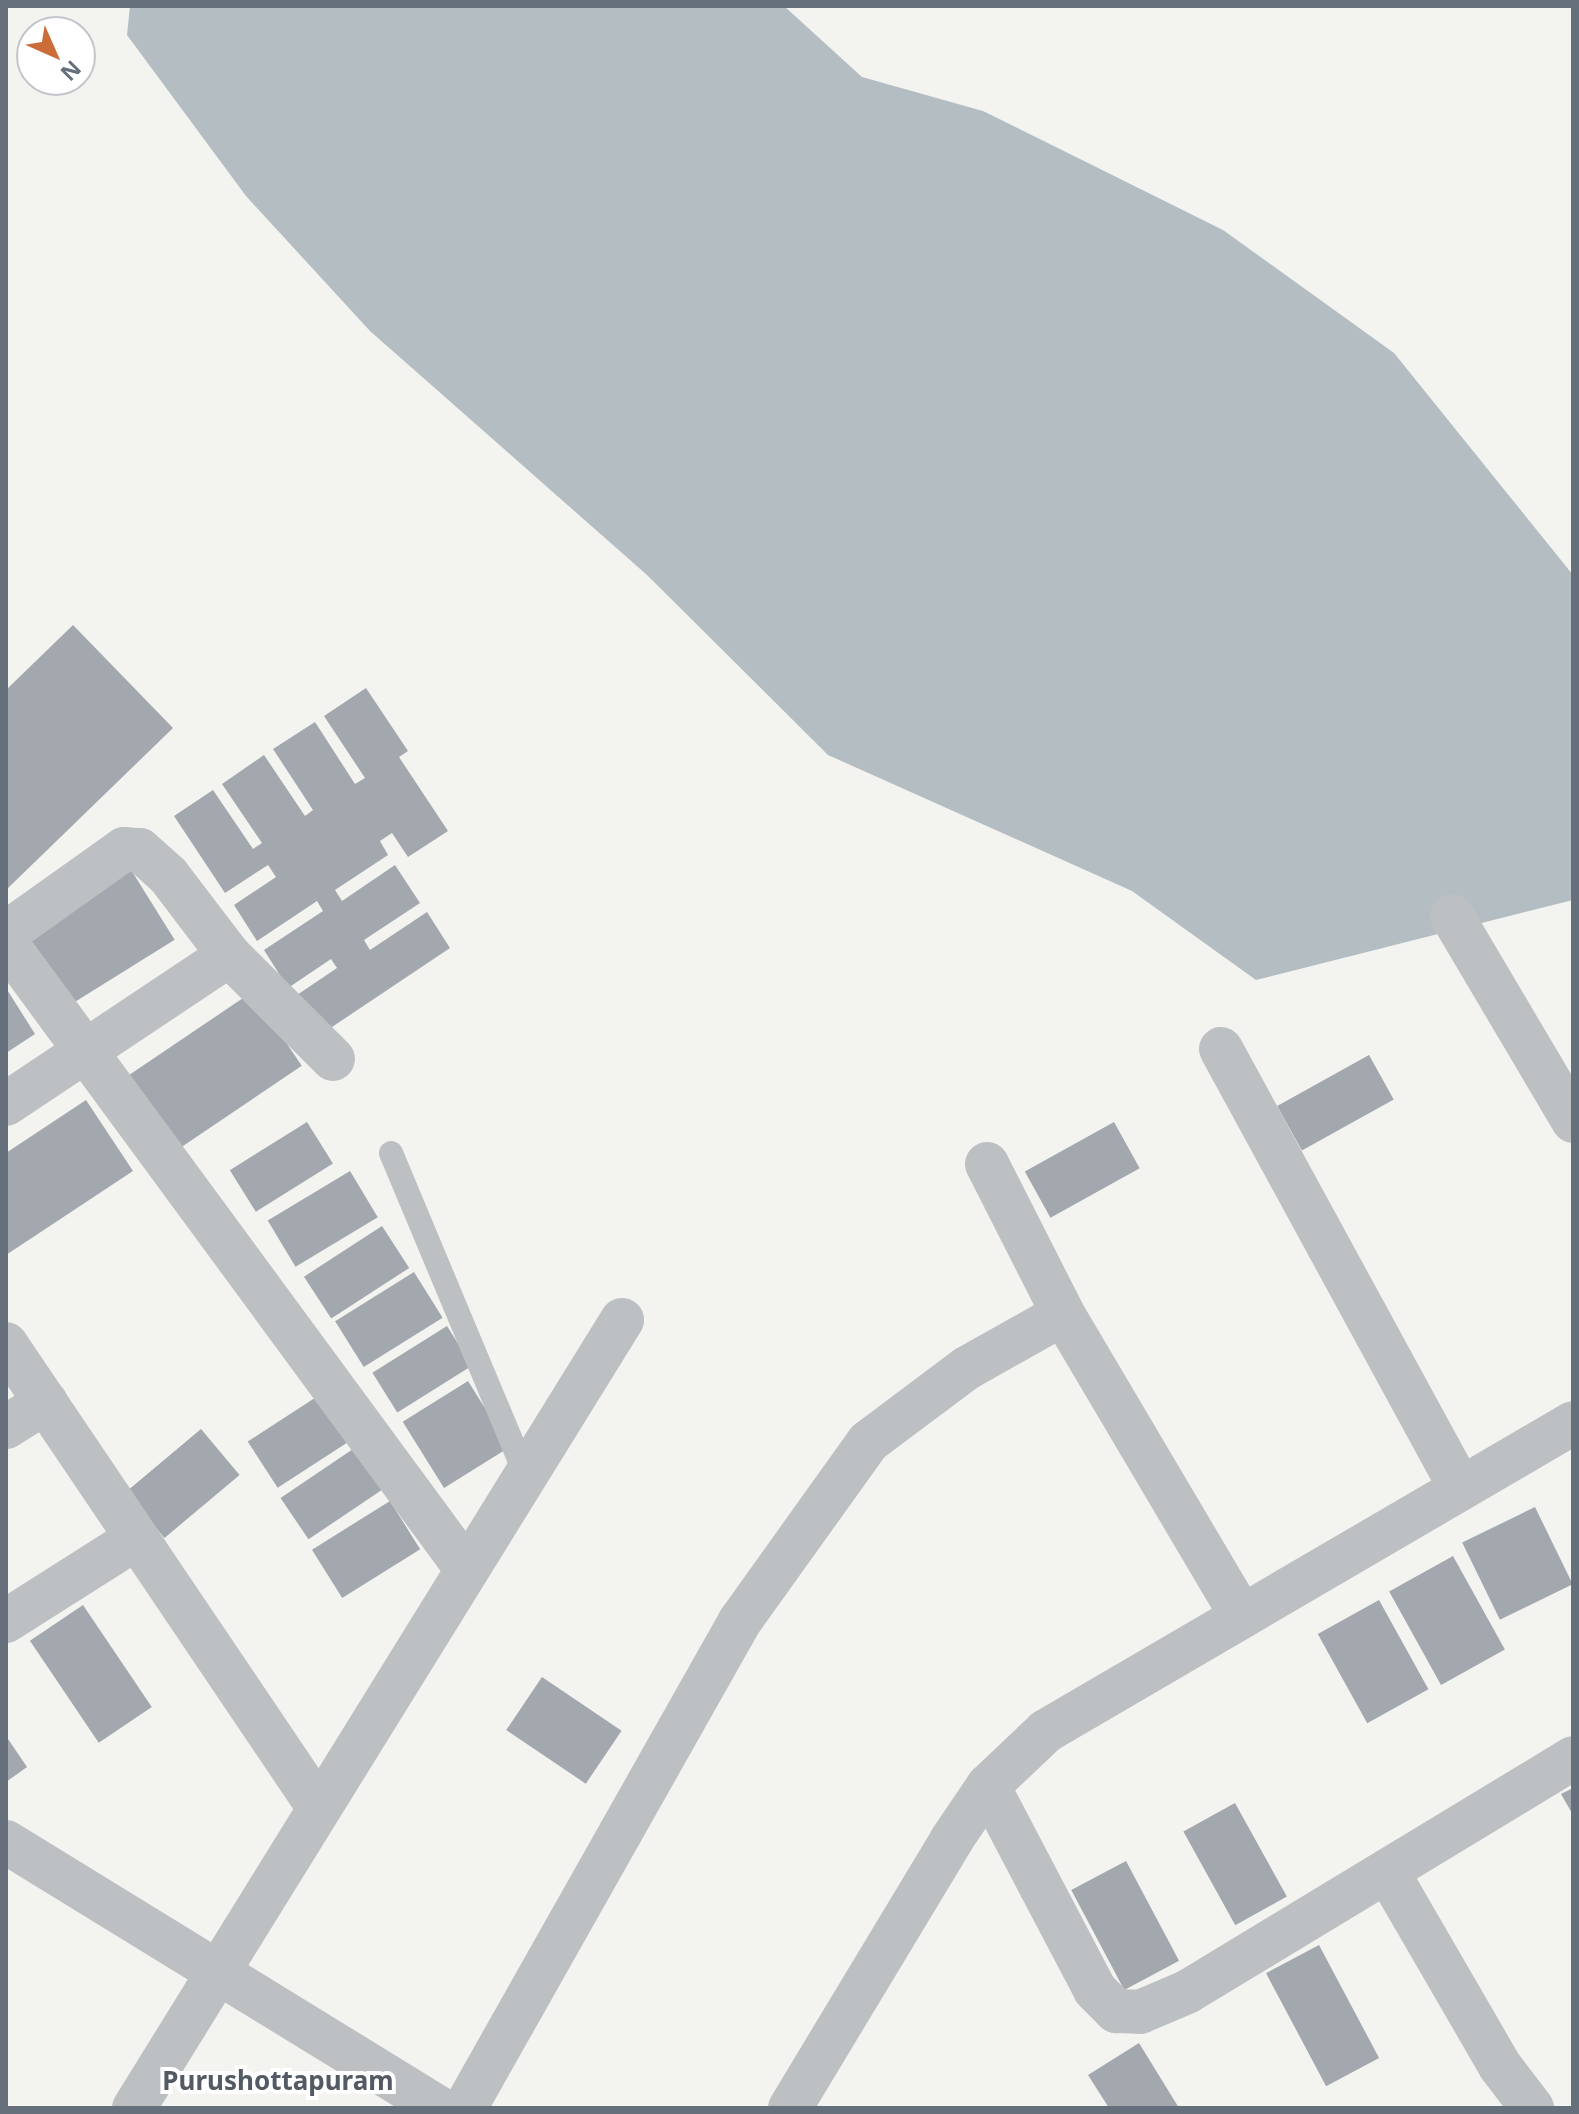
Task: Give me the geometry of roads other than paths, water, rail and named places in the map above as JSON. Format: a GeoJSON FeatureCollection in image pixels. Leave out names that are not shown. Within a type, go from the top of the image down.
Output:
{"type":"FeatureCollection","features":[{"type":"Feature","properties":{"kind":"street"},"geometry":{"type":"LineString","coordinates":[[6,933],[124,849],[140,850],[168,875],[229,955],[333,1059]]}},
{"type":"Feature","properties":{"kind":"street"},"geometry":{"type":"LineString","coordinates":[[1452,916],[1573,1121]]}},
{"type":"Feature","properties":{"kind":"street"},"geometry":{"type":"LineString","coordinates":[[6,943],[467,1570]]}},
{"type":"Feature","properties":{"kind":"street"},"geometry":{"type":"LineString","coordinates":[[6,1104],[229,955]]}},
{"type":"Feature","properties":{"kind":"street"},"geometry":{"type":"LineString","coordinates":[[1221,1049],[1459,1486]]}},
{"type":"Feature","properties":{"kind":"street"},"geometry":{"type":"LineString","coordinates":[[987,1164],[1063,1314],[1241,1615]]}},
{"type":"Feature","properties":{"kind":"street"},"geometry":{"type":"LineString","coordinates":[[465,2108],[740,1621],[868,1442],[967,1368],[1063,1314]]}},
{"type":"Feature","properties":{"kind":"street"},"geometry":{"type":"LineString","coordinates":[[134,2108],[622,1320]]}},
{"type":"Feature","properties":{"kind":"street"},"geometry":{"type":"LineString","coordinates":[[6,1344],[319,1808]]}},
{"type":"Feature","properties":{"kind":"street"},"geometry":{"type":"LineString","coordinates":[[6,1427],[46,1402]]}},
{"type":"Feature","properties":{"kind":"street"},"geometry":{"type":"LineString","coordinates":[[790,2108],[988,1786],[1046,1731],[1459,1486],[1573,1423]]}},
{"type":"Feature","properties":{"kind":"street"},"geometry":{"type":"LineString","coordinates":[[6,1621],[137,1538]]}},
{"type":"Feature","properties":{"kind":"street"},"geometry":{"type":"LineString","coordinates":[[988,1786],[1095,1990],[1116,2011],[1140,2012],[1187,1992],[1573,1758]]}},
{"type":"Feature","properties":{"kind":"street"},"geometry":{"type":"LineString","coordinates":[[6,1842],[216,1974],[439,2108]]}},
{"type":"Feature","properties":{"kind":"street"},"geometry":{"type":"LineString","coordinates":[[1387,1871],[1500,2066],[1532,2108]]}},
{"type":"Feature","properties":{"kind":"lane"},"geometry":{"type":"LineString","coordinates":[[391,1153],[526,1475]]}},
{"type":"Feature","properties":{"kind":"district","name":"Purushottapuram"},"geometry":{"type":"Point","coordinates":[278,2081]}}]}
